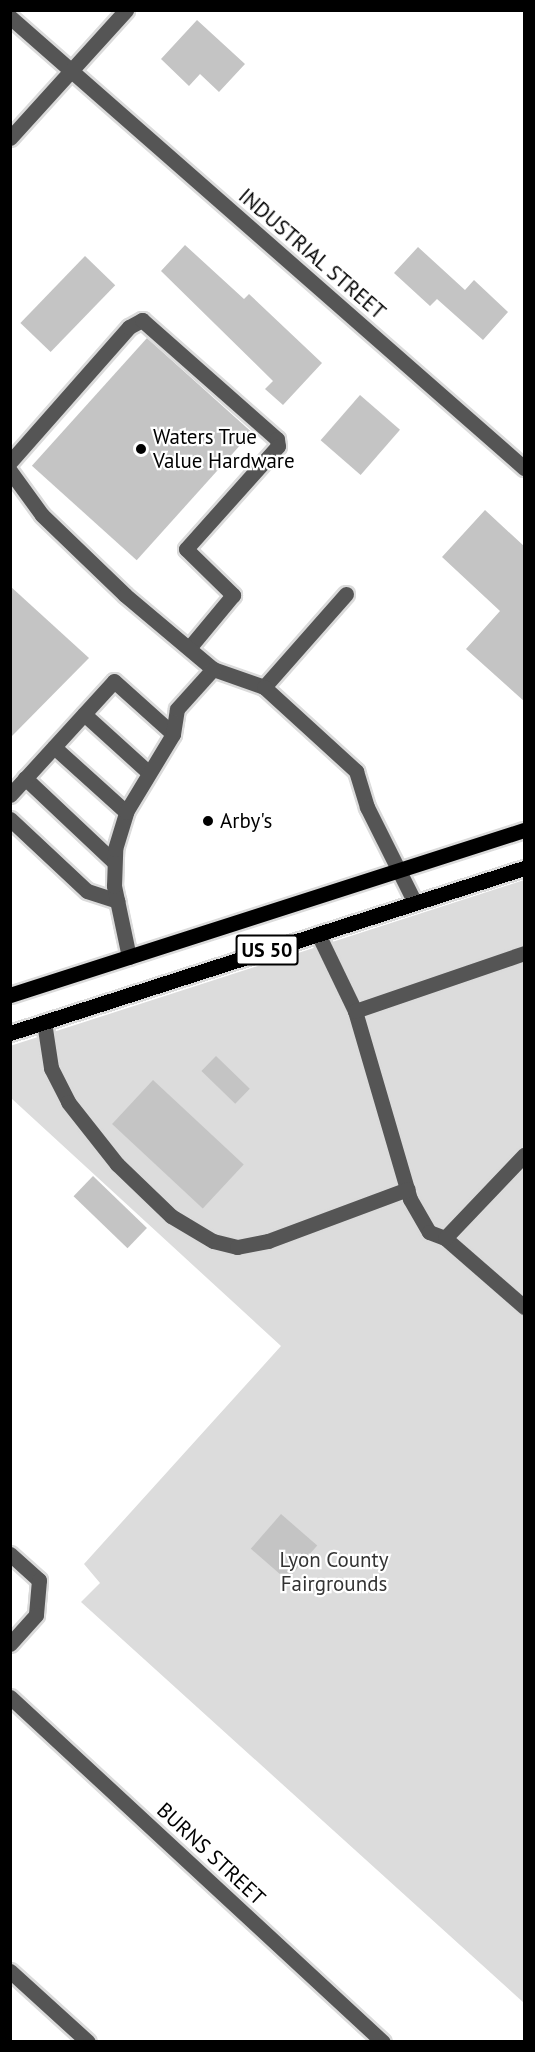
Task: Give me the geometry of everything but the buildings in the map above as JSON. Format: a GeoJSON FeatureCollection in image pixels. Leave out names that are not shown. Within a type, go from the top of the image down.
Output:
{"type":"FeatureCollection","features":[{"type":"Feature","properties":{"kind":"main road","name":"US 50"},"geometry":{"type":"LineString","coordinates":[[10,995],[525,830]]}},
{"type":"Feature","properties":{"kind":"main road","name":"US 50"},"geometry":{"type":"LineString","coordinates":[[10,1033],[414,901],[525,868]]}},
{"type":"Feature","properties":{"kind":"street"},"geometry":{"type":"LineString","coordinates":[[10,138],[126,10]]}},
{"type":"Feature","properties":{"kind":"street","name":"INDUSTRIAL STREET"},"geometry":{"type":"LineString","coordinates":[[10,17],[69,73],[525,468]]}},
{"type":"Feature","properties":{"kind":"street"},"geometry":{"type":"LineString","coordinates":[[10,462],[129,327],[142,320],[277,439],[278,446],[186,549],[233,595],[189,648]]}},
{"type":"Feature","properties":{"kind":"street"},"geometry":{"type":"LineString","coordinates":[[10,471],[42,515],[213,669],[264,687],[356,771],[398,871],[414,901]]}},
{"type":"Feature","properties":{"kind":"street"},"geometry":{"type":"LineString","coordinates":[[264,687],[346,594]]}},
{"type":"Feature","properties":{"kind":"street"},"geometry":{"type":"LineString","coordinates":[[129,957],[117,901],[114,862],[126,812],[172,734],[177,709],[213,669]]}},
{"type":"Feature","properties":{"kind":"street"},"geometry":{"type":"LineString","coordinates":[[10,795],[114,681],[172,734]]}},
{"type":"Feature","properties":{"kind":"street"},"geometry":{"type":"LineString","coordinates":[[84,714],[148,772]]}},
{"type":"Feature","properties":{"kind":"street"},"geometry":{"type":"LineString","coordinates":[[54,747],[126,812]]}},
{"type":"Feature","properties":{"kind":"street"},"geometry":{"type":"LineString","coordinates":[[25,778],[114,862]]}},
{"type":"Feature","properties":{"kind":"street"},"geometry":{"type":"LineString","coordinates":[[10,819],[87,891],[117,901]]}},
{"type":"Feature","properties":{"kind":"street"},"geometry":{"type":"LineString","coordinates":[[318,934],[355,1011],[408,1190],[429,1232],[445,1238],[525,1307]]}},
{"type":"Feature","properties":{"kind":"street"},"geometry":{"type":"LineString","coordinates":[[355,1011],[525,953]]}},
{"type":"Feature","properties":{"kind":"street"},"geometry":{"type":"LineString","coordinates":[[509,958],[525,965]]}},
{"type":"Feature","properties":{"kind":"street"},"geometry":{"type":"LineString","coordinates":[[44,1022],[51,1068],[68,1101],[117,1164],[171,1216],[213,1241],[237,1247],[268,1241],[408,1190]]}},
{"type":"Feature","properties":{"kind":"street"},"geometry":{"type":"LineString","coordinates":[[445,1238],[525,1155]]}},
{"type":"Feature","properties":{"kind":"street"},"geometry":{"type":"LineString","coordinates":[[10,1554],[39,1580],[36,1615],[10,1644]]}},
{"type":"Feature","properties":{"kind":"street","name":"BURNS STREET"},"geometry":{"type":"LineString","coordinates":[[10,1697],[383,2042]]}},
{"type":"Feature","properties":{"kind":"street"},"geometry":{"type":"LineString","coordinates":[[10,1971],[88,2042]]}},
{"type":"Feature","properties":{"kind":"green space","name":"Lyon County Fairgrounds"},"geometry":{"type":"Polygon","coordinates":[[[524,880],[524,2003],[81,1602],[100,1583],[84,1564],[281,1346],[11,1098],[10,1046],[524,880]]]}},
{"type":"Feature","properties":{"kind":"place","name":"Waters True Value Hardware"},"geometry":{"type":"Point","coordinates":[141,449]}},
{"type":"Feature","properties":{"kind":"place","name":"Arby's"},"geometry":{"type":"Point","coordinates":[208,821]}}]}
